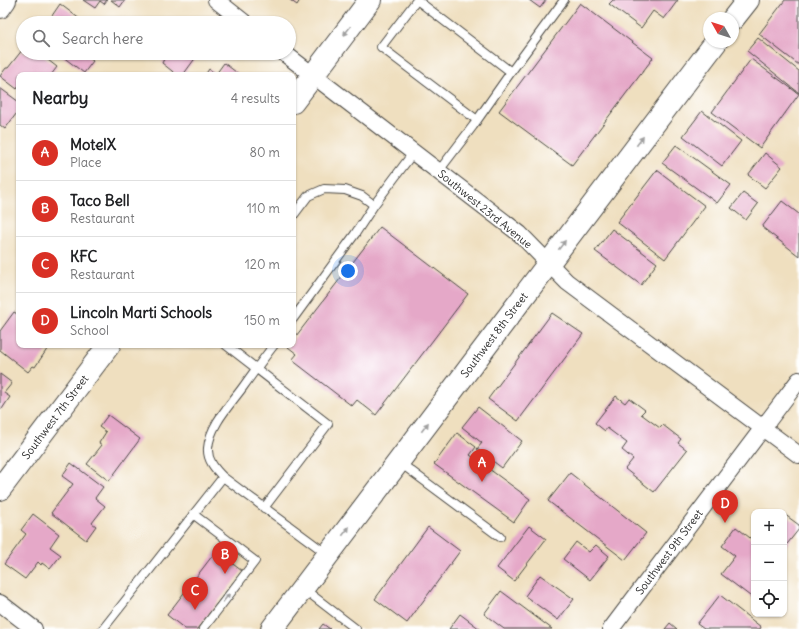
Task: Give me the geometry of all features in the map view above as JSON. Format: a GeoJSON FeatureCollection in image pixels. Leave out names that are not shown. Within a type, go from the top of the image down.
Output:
{"type":"FeatureCollection","features":[{"type":"Feature","properties":{"kind":"main road"},"geometry":{"type":"LineString","coordinates":[[0,7],[5,0]]}},
{"type":"Feature","properties":{"kind":"main road"},"geometry":{"type":"LineString","coordinates":[[296,98],[370,0]]}},
{"type":"Feature","properties":{"kind":"main road"},"geometry":{"type":"LineString","coordinates":[[739,12],[748,0]]}},
{"type":"Feature","properties":{"kind":"main road","name":"Southwest 8th Street"},"geometry":{"type":"LineString","coordinates":[[272,629],[711,48]]}},
{"type":"Feature","properties":{"kind":"main road","name":"Southwest 7th Street"},"geometry":{"type":"LineString","coordinates":[[0,489],[107,348]]}},
{"type":"Feature","properties":{"kind":"street"},"geometry":{"type":"LineString","coordinates":[[216,0],[236,16]]}},
{"type":"Feature","properties":{"kind":"street","name":"Southwest 23rd Avenue"},"geometry":{"type":"LineString","coordinates":[[293,60],[520,234],[567,282],[799,455]]}},
{"type":"Feature","properties":{"kind":"street","name":"Southwest 9th Street"},"geometry":{"type":"LineString","coordinates":[[611,629],[799,380]]}},
{"type":"Feature","properties":{"kind":"street"},"geometry":{"type":"LineString","coordinates":[[0,603],[34,629]]}},
{"type":"Feature","properties":{"kind":"lane"},"geometry":{"type":"LineString","coordinates":[[477,120],[381,47],[417,0],[511,72]]}},
{"type":"Feature","properties":{"kind":"lane"},"geometry":{"type":"LineString","coordinates":[[438,172],[564,0]]}},
{"type":"Feature","properties":{"kind":"lane"},"geometry":{"type":"LineString","coordinates":[[296,315],[413,153]]}},
{"type":"Feature","properties":{"kind":"lane"},"geometry":{"type":"LineString","coordinates":[[296,212],[308,196],[324,189],[345,190],[362,196],[374,205]]}},
{"type":"Feature","properties":{"kind":"lane"},"geometry":{"type":"LineString","coordinates":[[230,348],[328,424],[264,508]]}},
{"type":"Feature","properties":{"kind":"lane"},"geometry":{"type":"LineString","coordinates":[[272,348],[218,421],[208,449],[210,460],[223,477],[328,555]]}},
{"type":"Feature","properties":{"kind":"lane"},"geometry":{"type":"LineString","coordinates":[[399,461],[500,537]]}},
{"type":"Feature","properties":{"kind":"lane"},"geometry":{"type":"LineString","coordinates":[[106,627],[223,477]]}},
{"type":"Feature","properties":{"kind":"lane"},"geometry":{"type":"LineString","coordinates":[[193,514],[255,561],[203,629]]}},
{"type":"Feature","properties":{"kind":"lane"},"geometry":{"type":"LineString","coordinates":[[303,589],[356,629]]}},
{"type":"Feature","properties":{"kind":"building"},"geometry":{"type":"Polygon","coordinates":[[[83,0],[107,0],[104,4],[100,1],[95,8],[83,0]]]}},
{"type":"Feature","properties":{"kind":"building"},"geometry":{"type":"Polygon","coordinates":[[[111,0],[125,0],[120,7],[111,0]]]}},
{"type":"Feature","properties":{"kind":"building"},"geometry":{"type":"Polygon","coordinates":[[[290,0],[300,0],[297,5],[290,0]]]}},
{"type":"Feature","properties":{"kind":"building"},"geometry":{"type":"Polygon","coordinates":[[[529,0],[546,0],[540,8],[529,0]]]}},
{"type":"Feature","properties":{"kind":"building"},"geometry":{"type":"Polygon","coordinates":[[[613,0],[678,0],[664,19],[653,11],[641,28],[609,4],[613,0]]]}},
{"type":"Feature","properties":{"kind":"building"},"geometry":{"type":"Polygon","coordinates":[[[785,0],[799,0],[799,65],[759,34],[785,0]]]}},
{"type":"Feature","properties":{"kind":"building"},"geometry":{"type":"Polygon","coordinates":[[[580,3],[653,58],[572,165],[499,111],[580,3]]]}},
{"type":"Feature","properties":{"kind":"building"},"geometry":{"type":"Polygon","coordinates":[[[60,4],[76,16],[52,16],[60,4]]]}},
{"type":"Feature","properties":{"kind":"building"},"geometry":{"type":"Polygon","coordinates":[[[758,38],[799,71],[799,93],[747,51],[758,38]]]}},
{"type":"Feature","properties":{"kind":"building"},"geometry":{"type":"Polygon","coordinates":[[[16,58],[16,60],[48,60],[57,67],[53,72],[16,72],[16,88],[0,76],[6,68],[8,68],[16,58]]]}},
{"type":"Feature","properties":{"kind":"building"},"geometry":{"type":"Polygon","coordinates":[[[751,59],[799,94],[760,148],[712,112],[751,59]]]}},
{"type":"Feature","properties":{"kind":"building"},"geometry":{"type":"Polygon","coordinates":[[[67,60],[93,61],[85,72],[67,60]]]}},
{"type":"Feature","properties":{"kind":"building"},"geometry":{"type":"Polygon","coordinates":[[[164,60],[194,60],[185,72],[173,72],[162,63],[164,60]]]}},
{"type":"Feature","properties":{"kind":"building"},"geometry":{"type":"Polygon","coordinates":[[[224,63],[236,72],[217,72],[224,63]]]}},
{"type":"Feature","properties":{"kind":"building"},"geometry":{"type":"Polygon","coordinates":[[[0,88],[16,100],[16,114],[5,129],[0,125],[0,88]]]}},
{"type":"Feature","properties":{"kind":"building"},"geometry":{"type":"Polygon","coordinates":[[[702,111],[741,141],[722,166],[683,136],[702,111]]]}},
{"type":"Feature","properties":{"kind":"building"},"geometry":{"type":"Polygon","coordinates":[[[676,145],[731,185],[717,203],[662,163],[676,145]]]}},
{"type":"Feature","properties":{"kind":"building"},"geometry":{"type":"Polygon","coordinates":[[[765,153],[782,167],[765,188],[748,175],[765,153]]]}},
{"type":"Feature","properties":{"kind":"building"},"geometry":{"type":"Polygon","coordinates":[[[657,170],[705,206],[665,259],[617,222],[657,170]]]}},
{"type":"Feature","properties":{"kind":"building"},"geometry":{"type":"Polygon","coordinates":[[[743,193],[758,204],[746,220],[731,208],[743,193]]]}},
{"type":"Feature","properties":{"kind":"building"},"geometry":{"type":"Polygon","coordinates":[[[782,201],[799,214],[799,256],[762,227],[782,201]]]}},
{"type":"Feature","properties":{"kind":"building"},"geometry":{"type":"Polygon","coordinates":[[[380,227],[468,294],[376,415],[357,400],[352,406],[292,360],[297,354],[289,348],[296,348],[296,336],[380,227]]]}},
{"type":"Feature","properties":{"kind":"building"},"geometry":{"type":"Polygon","coordinates":[[[612,229],[657,263],[641,285],[595,251],[612,229]]]}},
{"type":"Feature","properties":{"kind":"building"},"geometry":{"type":"Polygon","coordinates":[[[14,312],[16,313],[16,348],[48,348],[35,367],[33,366],[28,372],[0,350],[0,331],[14,312]]]}},
{"type":"Feature","properties":{"kind":"building"},"geometry":{"type":"Polygon","coordinates":[[[552,313],[583,334],[518,421],[488,399],[552,313]]]}},
{"type":"Feature","properties":{"kind":"building"},"geometry":{"type":"Polygon","coordinates":[[[0,374],[12,383],[4,393],[10,397],[2,409],[0,408],[0,374]]]}},
{"type":"Feature","properties":{"kind":"building"},"geometry":{"type":"Polygon","coordinates":[[[616,396],[625,403],[629,398],[645,410],[641,414],[660,428],[663,425],[681,439],[678,443],[687,450],[654,492],[625,469],[633,459],[622,450],[627,443],[607,428],[605,431],[595,423],[616,396]]]}},
{"type":"Feature","properties":{"kind":"building"},"geometry":{"type":"Polygon","coordinates":[[[478,407],[522,441],[502,468],[477,449],[482,443],[462,427],[478,407]]]}},
{"type":"Feature","properties":{"kind":"building"},"geometry":{"type":"Polygon","coordinates":[[[108,415],[140,439],[109,481],[87,464],[102,445],[99,443],[106,432],[99,427],[108,415]]]}},
{"type":"Feature","properties":{"kind":"building"},"geometry":{"type":"Polygon","coordinates":[[[457,433],[476,447],[470,455],[530,499],[514,522],[434,464],[457,433]]]}},
{"type":"Feature","properties":{"kind":"building"},"geometry":{"type":"Polygon","coordinates":[[[71,463],[103,487],[95,498],[105,506],[92,523],[96,526],[86,540],[51,513],[73,484],[62,476],[71,463]]]}},
{"type":"Feature","properties":{"kind":"building"},"geometry":{"type":"Polygon","coordinates":[[[570,473],[646,533],[625,560],[548,501],[570,473]]]}},
{"type":"Feature","properties":{"kind":"building"},"geometry":{"type":"Polygon","coordinates":[[[33,514],[59,534],[50,547],[61,555],[50,569],[38,562],[25,579],[4,564],[26,534],[21,530],[33,514]]]}},
{"type":"Feature","properties":{"kind":"building"},"geometry":{"type":"Polygon","coordinates":[[[787,516],[799,525],[799,529],[787,544],[787,516]]]}},
{"type":"Feature","properties":{"kind":"building"},"geometry":{"type":"Polygon","coordinates":[[[529,526],[546,539],[514,581],[497,568],[529,526]]]}},
{"type":"Feature","properties":{"kind":"building"},"geometry":{"type":"Polygon","coordinates":[[[428,527],[460,551],[407,623],[375,599],[428,527]]]}},
{"type":"Feature","properties":{"kind":"building"},"geometry":{"type":"Polygon","coordinates":[[[736,527],[751,539],[751,597],[721,574],[735,556],[722,546],[736,527]]]}},
{"type":"Feature","properties":{"kind":"building"},"geometry":{"type":"Polygon","coordinates":[[[576,542],[589,552],[596,545],[609,556],[590,580],[563,559],[576,542]]]}},
{"type":"Feature","properties":{"kind":"building"},"geometry":{"type":"Polygon","coordinates":[[[216,551],[242,571],[197,629],[185,629],[167,615],[216,551]]]}},
{"type":"Feature","properties":{"kind":"building"},"geometry":{"type":"Polygon","coordinates":[[[540,575],[574,599],[558,620],[525,596],[540,575]]]}},
{"type":"Feature","properties":{"kind":"building"},"geometry":{"type":"Polygon","coordinates":[[[501,591],[552,629],[504,629],[484,614],[501,591]]]}},
{"type":"Feature","properties":{"kind":"building"},"geometry":{"type":"Polygon","coordinates":[[[720,595],[761,627],[760,629],[704,629],[697,624],[720,595]]]}},
{"type":"Feature","properties":{"kind":"building"},"geometry":{"type":"Polygon","coordinates":[[[460,614],[480,629],[449,629],[460,614]]]}},
{"type":"Feature","properties":{"kind":"building"},"geometry":{"type":"Polygon","coordinates":[[[670,623],[677,629],[665,629],[670,623]]]}},
{"type":"Feature","properties":{"kind":"building"},"geometry":{"type":"Polygon","coordinates":[[[323,624],[330,629],[319,629],[323,624]]]}},
{"type":"Feature","properties":{"kind":"place","name":"MotelX"},"geometry":{"type":"Point","coordinates":[482,482]}},
{"type":"Feature","properties":{"kind":"place","name":"Lincoln Marti Schools"},"geometry":{"type":"Point","coordinates":[725,523]}},
{"type":"Feature","properties":{"kind":"place","name":"Taco Bell"},"geometry":{"type":"Point","coordinates":[225,574]}},
{"type":"Feature","properties":{"kind":"place","name":"KFC"},"geometry":{"type":"Point","coordinates":[195,610]}}]}
